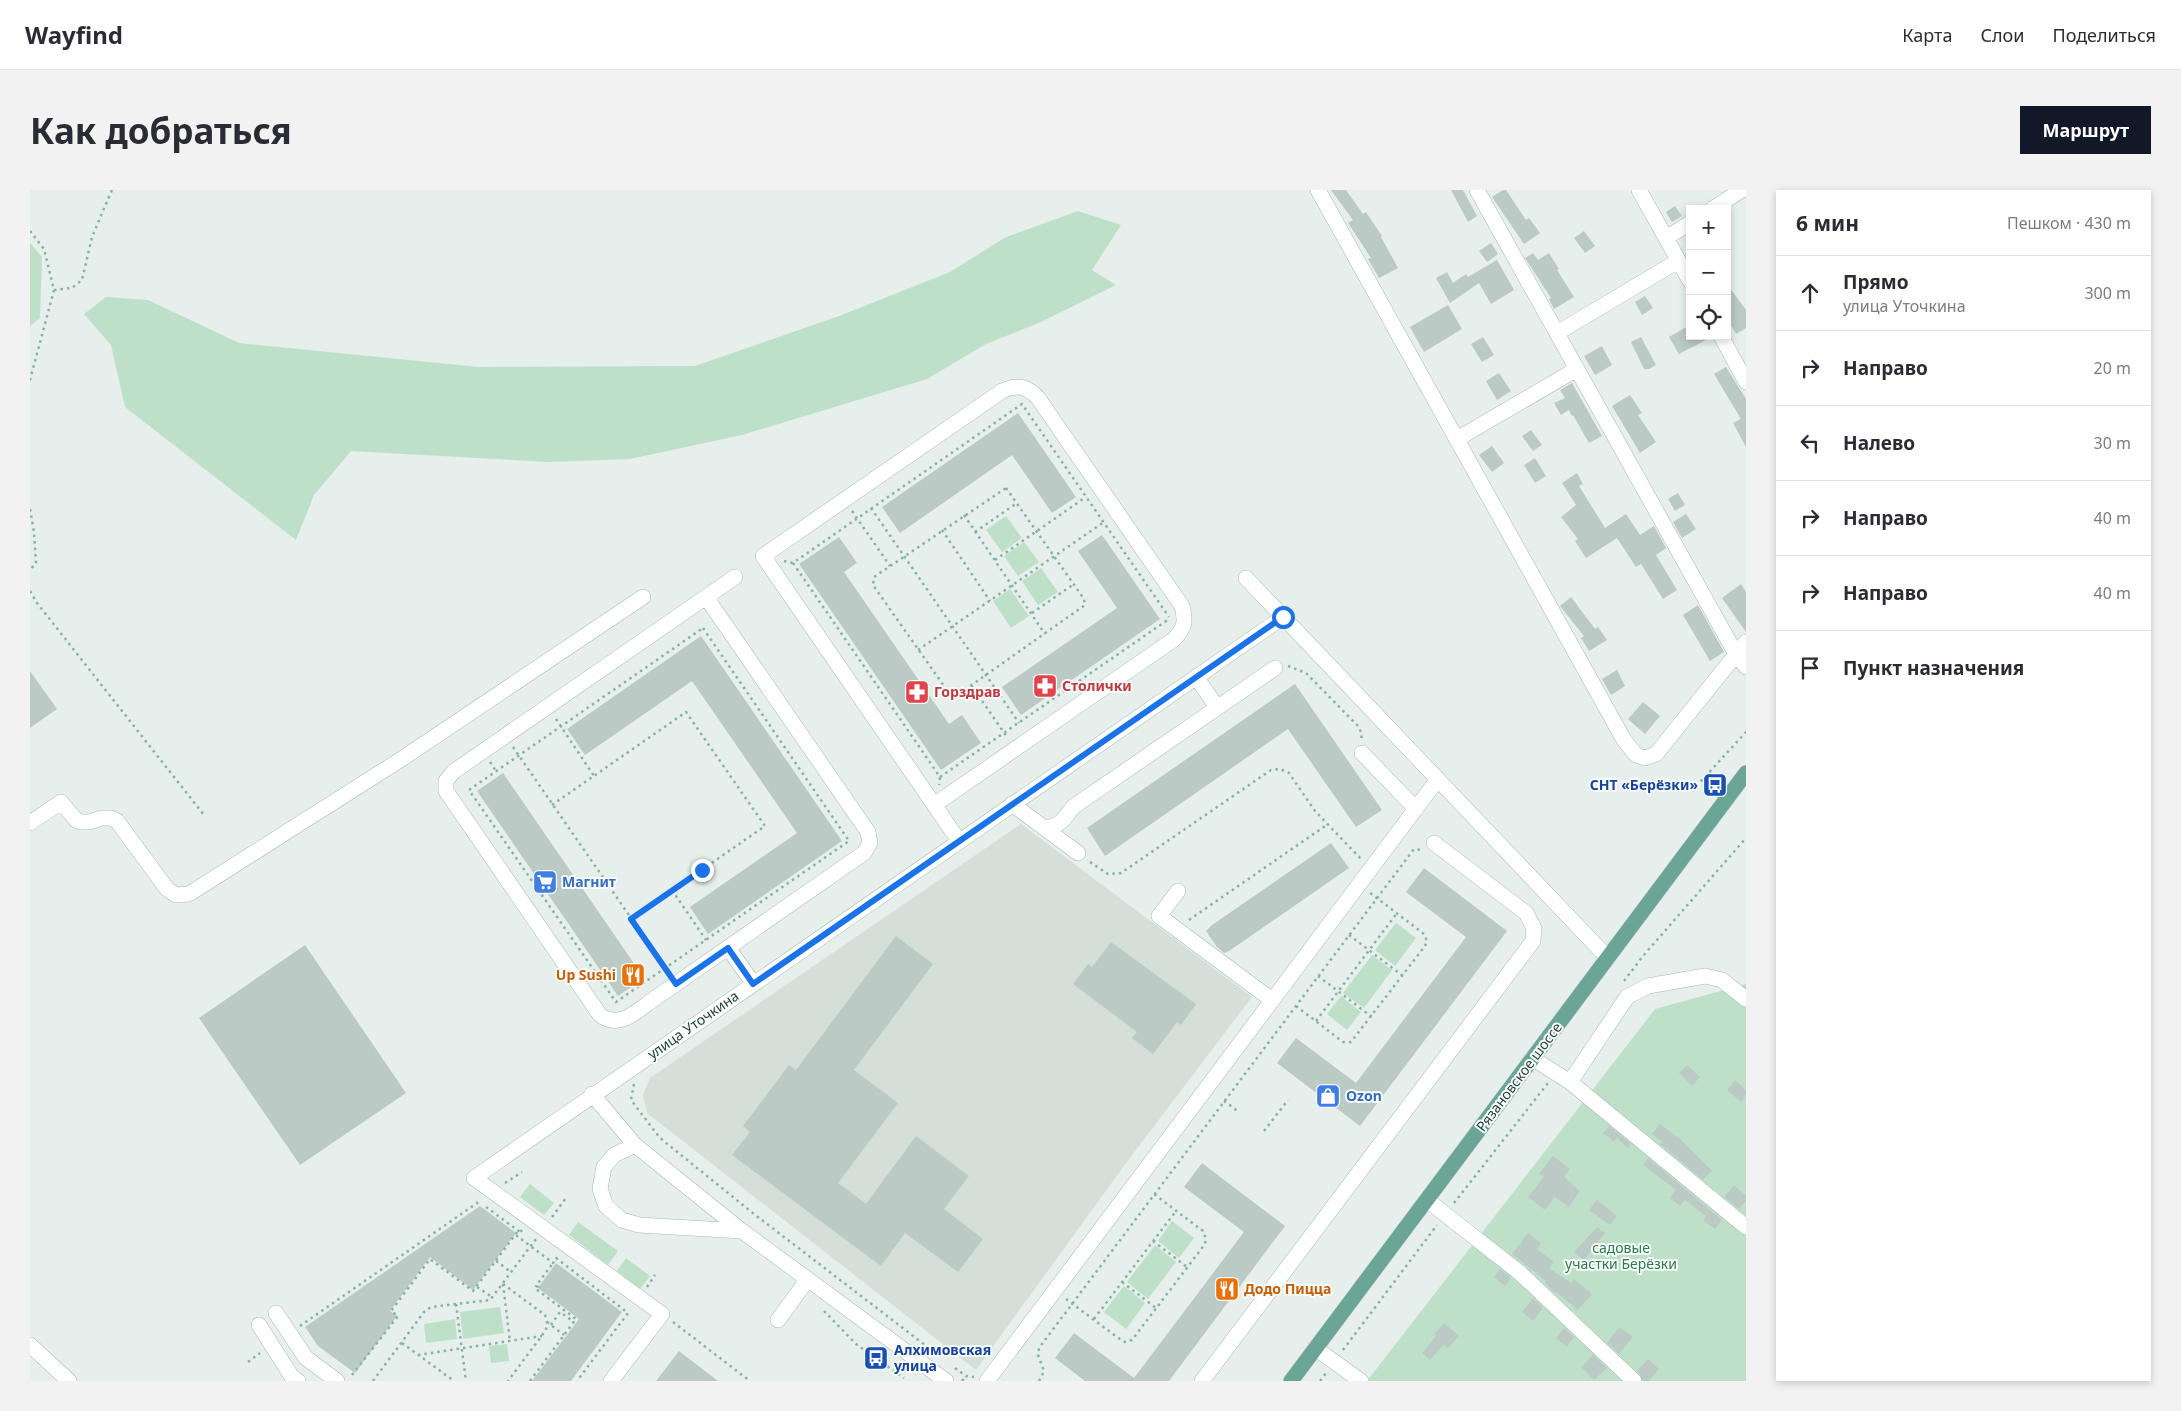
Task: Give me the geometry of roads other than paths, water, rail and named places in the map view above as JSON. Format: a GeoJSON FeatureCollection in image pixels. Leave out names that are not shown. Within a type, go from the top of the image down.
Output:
{"type":"FeatureCollection","features":[{"type":"Feature","properties":{"kind":"main road","name":"Рязановское шоссе"},"geometry":{"type":"LineString","coordinates":[[1291,1381],[1746,773]]}},
{"type":"Feature","properties":{"kind":"street"},"geometry":{"type":"LineString","coordinates":[[1318,190],[1624,740],[1636,755],[1644,758],[1656,754],[1741,648]]}},
{"type":"Feature","properties":{"kind":"street"},"geometry":{"type":"LineString","coordinates":[[1477,190],[1577,369],[1741,648],[1746,667]]}},
{"type":"Feature","properties":{"kind":"street"},"geometry":{"type":"LineString","coordinates":[[1639,190],[1686,274]]}},
{"type":"Feature","properties":{"kind":"street"},"geometry":{"type":"LineString","coordinates":[[1718,205],[1742,190]]}},
{"type":"Feature","properties":{"kind":"street"},"geometry":{"type":"LineString","coordinates":[[1666,238],[1686,226]]}},
{"type":"Feature","properties":{"kind":"street"},"geometry":{"type":"LineString","coordinates":[[1557,333],[1678,261]]}},
{"type":"Feature","properties":{"kind":"street"},"geometry":{"type":"LineString","coordinates":[[1723,340],[1746,382]]}},
{"type":"Feature","properties":{"kind":"street"},"geometry":{"type":"LineString","coordinates":[[1457,439],[1577,369]]}},
{"type":"Feature","properties":{"kind":"street"},"geometry":{"type":"LineString","coordinates":[[934,805],[1181,632],[1185,617],[1182,606],[1038,398],[1031,390],[1018,386],[1002,391],[763,556],[934,805],[959,841]]}},
{"type":"Feature","properties":{"kind":"street"},"geometry":{"type":"LineString","coordinates":[[706,597],[868,832],[870,839],[869,847],[864,853],[624,1020],[612,1021],[600,1015],[446,791],[446,781],[449,776],[505,736],[706,597],[735,577]]}},
{"type":"Feature","properties":{"kind":"street"},"geometry":{"type":"LineString","coordinates":[[1246,578],[1608,958]]}},
{"type":"Feature","properties":{"kind":"street"},"geometry":{"type":"LineString","coordinates":[[30,823],[61,802],[76,820],[81,822],[111,818],[117,822],[167,889],[176,895],[189,894],[400,760],[643,597]]}},
{"type":"Feature","properties":{"kind":"street","name":"улица Уточкина"},"geometry":{"type":"LineString","coordinates":[[611,1381],[662,1314],[474,1178],[592,1094],[1283,617]]}},
{"type":"Feature","properties":{"kind":"street"},"geometry":{"type":"LineString","coordinates":[[1044,828],[1054,828],[1061,824],[1073,807],[1274,668]]}},
{"type":"Feature","properties":{"kind":"street"},"geometry":{"type":"LineString","coordinates":[[1196,677],[1217,707]]}},
{"type":"Feature","properties":{"kind":"street"},"geometry":{"type":"LineString","coordinates":[[1362,753],[1416,809]]}},
{"type":"Feature","properties":{"kind":"street"},"geometry":{"type":"LineString","coordinates":[[984,1377],[1438,780]]}},
{"type":"Feature","properties":{"kind":"street"},"geometry":{"type":"LineString","coordinates":[[1012,804],[1078,853]]}},
{"type":"Feature","properties":{"kind":"street"},"geometry":{"type":"LineString","coordinates":[[1202,1381],[1533,941],[1534,928],[1526,913],[1434,843]]}},
{"type":"Feature","properties":{"kind":"street"},"geometry":{"type":"LineString","coordinates":[[1178,892],[1159,916],[1272,1000]]}},
{"type":"Feature","properties":{"kind":"street"},"geometry":{"type":"LineString","coordinates":[[728,948],[753,984]]}},
{"type":"Feature","properties":{"kind":"street"},"geometry":{"type":"LineString","coordinates":[[1570,1082],[1627,997],[1648,986],[1705,976],[1722,980],[1746,999]]}},
{"type":"Feature","properties":{"kind":"street"},"geometry":{"type":"LineString","coordinates":[[1532,1058],[1570,1082],[1746,1227]]}},
{"type":"Feature","properties":{"kind":"street"},"geometry":{"type":"LineString","coordinates":[[592,1094],[635,1145],[742,1231],[946,1381]]}},
{"type":"Feature","properties":{"kind":"street"},"geometry":{"type":"LineString","coordinates":[[635,1145],[614,1155],[604,1167],[600,1189],[606,1206],[622,1220],[639,1224],[742,1231]]}},
{"type":"Feature","properties":{"kind":"street"},"geometry":{"type":"LineString","coordinates":[[1427,1200],[1520,1274],[1634,1381]]}},
{"type":"Feature","properties":{"kind":"street"},"geometry":{"type":"LineString","coordinates":[[778,1320],[808,1279]]}},
{"type":"Feature","properties":{"kind":"street"},"geometry":{"type":"LineString","coordinates":[[276,1313],[306,1358],[337,1381]]}},
{"type":"Feature","properties":{"kind":"street"},"geometry":{"type":"LineString","coordinates":[[259,1325],[292,1376],[298,1381]]}},
{"type":"Feature","properties":{"kind":"street"},"geometry":{"type":"LineString","coordinates":[[30,1345],[69,1381]]}},
{"type":"Feature","properties":{"kind":"street"},"geometry":{"type":"LineString","coordinates":[[1315,1348],[1361,1381]]}},
{"type":"Feature","properties":{"kind":"place","name":"Столички"},"geometry":{"type":"Point","coordinates":[1045,686]}},
{"type":"Feature","properties":{"kind":"place","name":"Горздрав"},"geometry":{"type":"Point","coordinates":[917,692]}},
{"type":"Feature","properties":{"kind":"place","name":"СНТ «Берёзки»"},"geometry":{"type":"Point","coordinates":[1715,785]}},
{"type":"Feature","properties":{"kind":"place","name":"Магнит"},"geometry":{"type":"Point","coordinates":[545,882]}},
{"type":"Feature","properties":{"kind":"place","name":"Up Sushi"},"geometry":{"type":"Point","coordinates":[633,975]}},
{"type":"Feature","properties":{"kind":"place","name":"Ozon"},"geometry":{"type":"Point","coordinates":[1328,1096]}},
{"type":"Feature","properties":{"kind":"place","name":"Додо Пицца"},"geometry":{"type":"Point","coordinates":[1227,1289]}},
{"type":"Feature","properties":{"kind":"place","name":"Алхимовская улица"},"geometry":{"type":"Point","coordinates":[876,1358]}},
{"type":"Feature","properties":{"kind":"park label","name":"садовые участки Берёзки"},"geometry":{"type":"Point","coordinates":[1621,1256]}}]}
